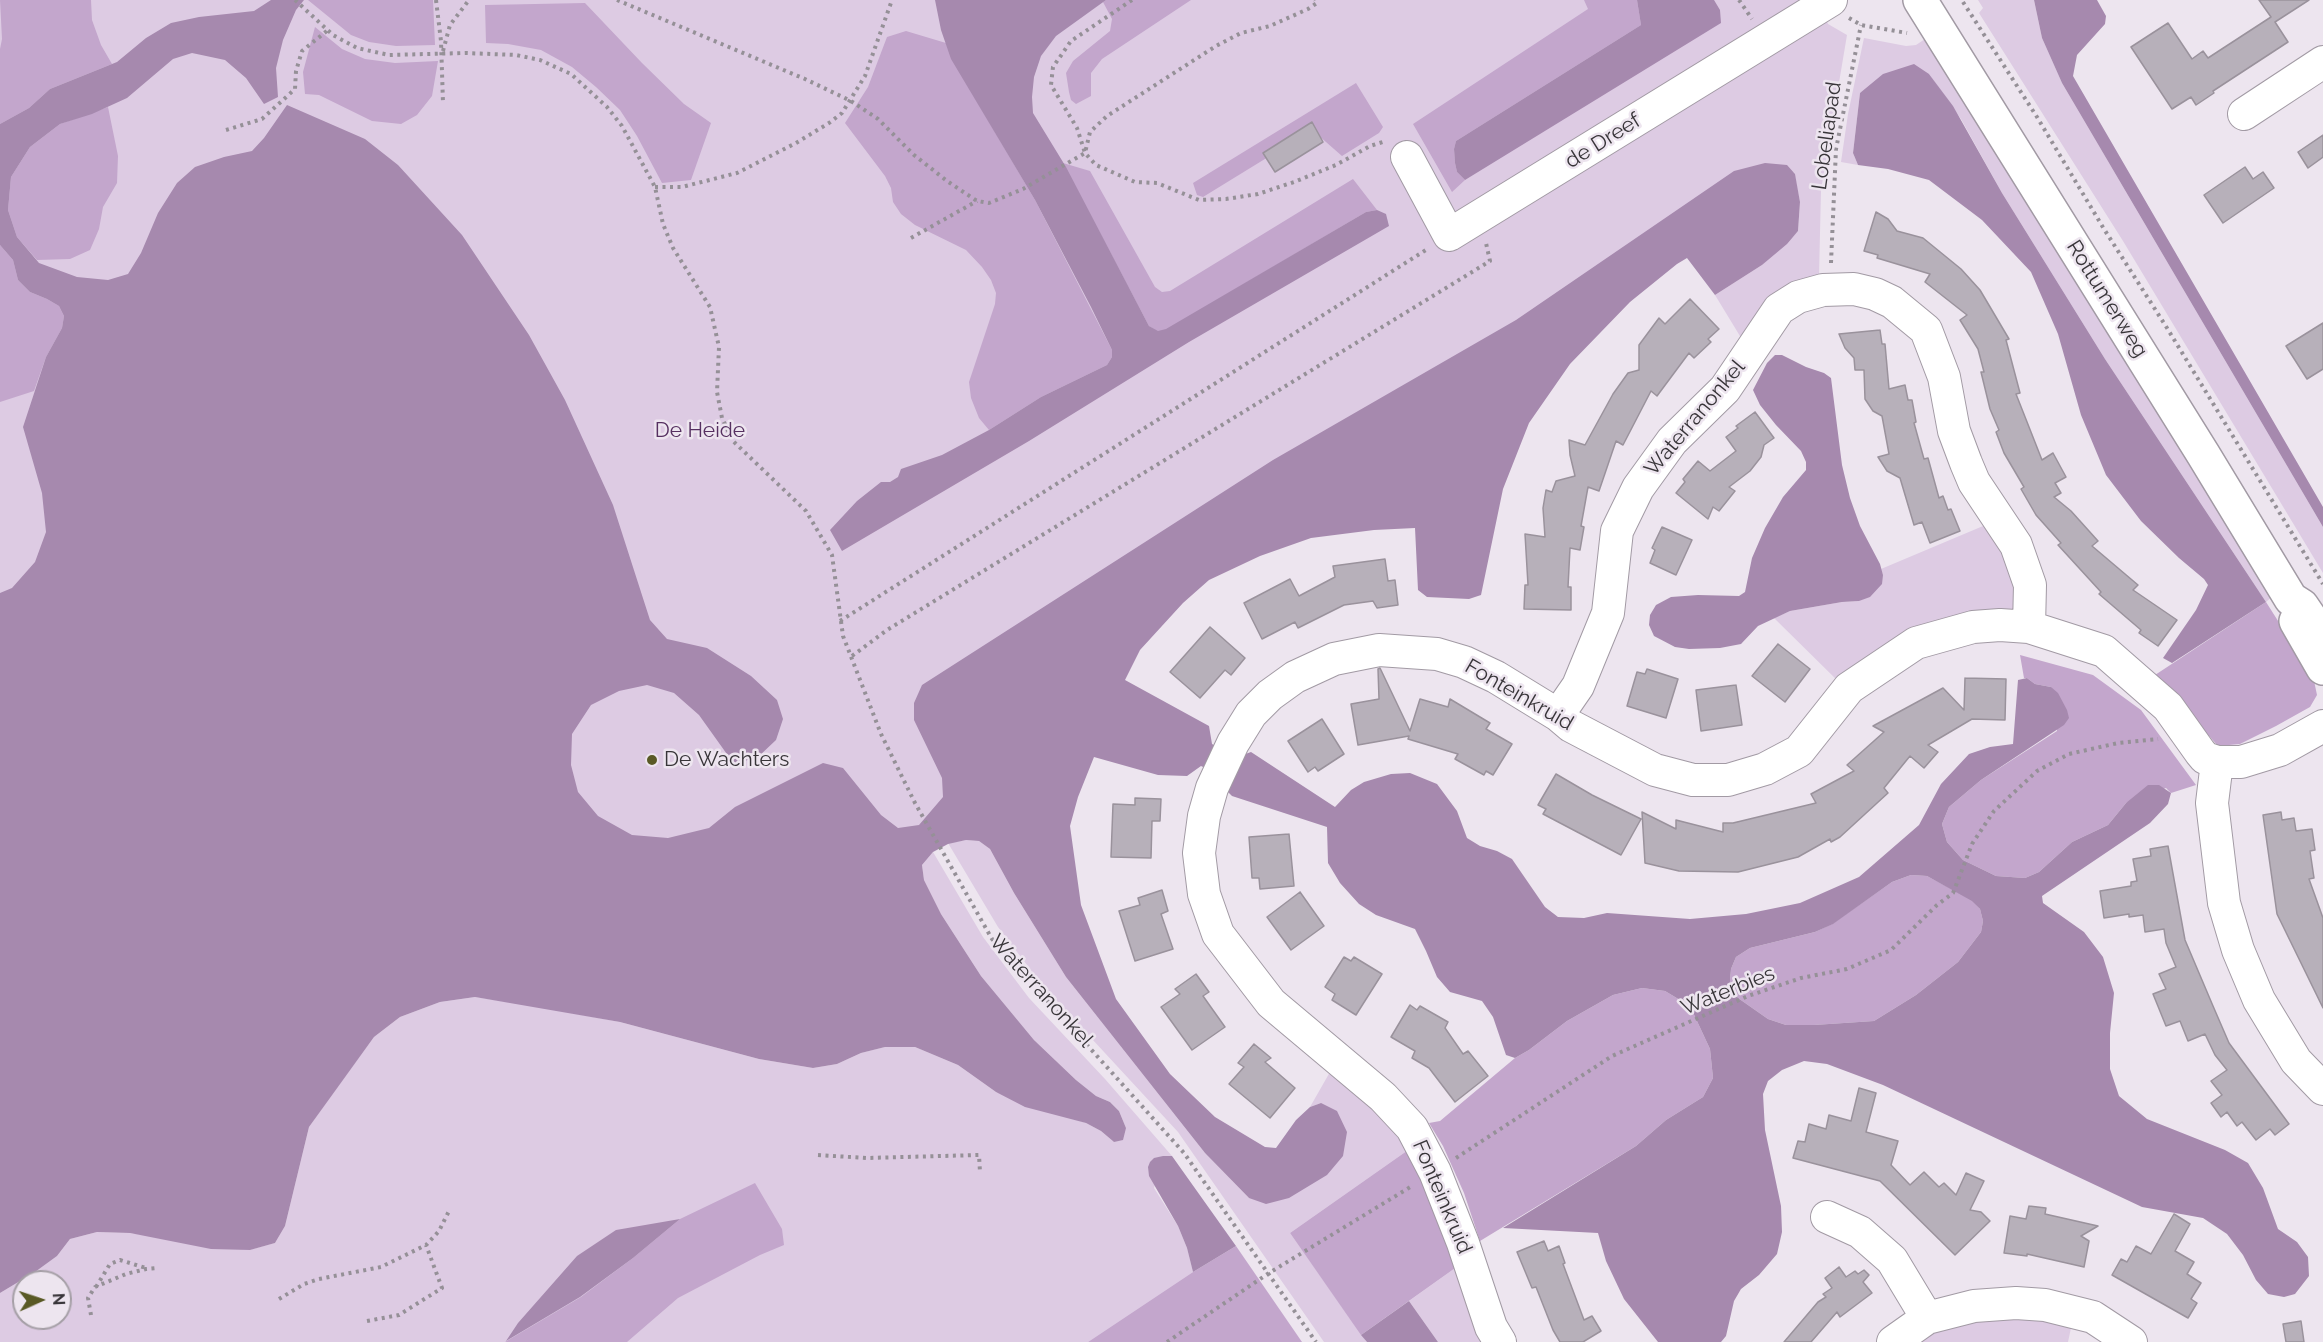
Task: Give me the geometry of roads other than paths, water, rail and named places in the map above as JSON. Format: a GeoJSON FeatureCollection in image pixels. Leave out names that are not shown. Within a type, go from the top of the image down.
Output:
{"type":"FeatureCollection","features":[{"type":"Feature","properties":{"kind":"main road","name":"Rottumerweg"},"geometry":{"type":"LineString","coordinates":[[1920,0],[2191,434],[2291,599],[2302,606],[2323,637]]}},
{"type":"Feature","properties":{"kind":"main road","name":"Rottumerweg"},"geometry":{"type":"LineString","coordinates":[[2291,599],[2292,612],[2323,668]]}},
{"type":"Feature","properties":{"kind":"street","name":"de Dreef"},"geometry":{"type":"LineString","coordinates":[[1401,147],[1449,235],[1838,7]]}},
{"type":"Feature","properties":{"kind":"street"},"geometry":{"type":"LineString","coordinates":[[2244,114],[2323,62]]}},
{"type":"Feature","properties":{"kind":"street","name":"Waterranonkel"},"geometry":{"type":"LineString","coordinates":[[1558,715],[1578,686],[1608,613],[1617,531],[1638,488],[1672,441],[1725,389],[1779,309],[1798,297],[1831,288],[1854,289],[1875,294],[1892,302],[1926,330],[1944,377],[1954,431],[1966,463],[1974,482],[2016,545],[2030,585],[2029,627]]}},
{"type":"Feature","properties":{"kind":"street","name":"Fonteinkruid"},"geometry":{"type":"LineString","coordinates":[[1500,1342],[1491,1327],[1463,1244],[1435,1172],[1412,1128],[1383,1097],[1271,1003],[1218,934],[1204,894],[1199,853],[1203,816],[1212,788],[1233,743],[1251,714],[1270,695],[1295,677],[1334,659],[1379,650],[1437,654],[1464,662],[1496,677],[1558,715],[1571,726],[1655,770],[1693,780],[1728,780],[1765,769],[1798,751],[1849,688],[1916,643],[1973,627],[2000,625],[2029,627],[2104,651],[2168,706],[2205,758],[2217,762]]}},
{"type":"Feature","properties":{"kind":"street"},"geometry":{"type":"LineString","coordinates":[[2323,726],[2280,750],[2241,762],[2217,762],[2212,803],[2224,903],[2238,950],[2259,1000],[2296,1061],[2323,1089]]}},
{"type":"Feature","properties":{"kind":"street"},"geometry":{"type":"LineString","coordinates":[[1827,1218],[1860,1232],[1892,1260],[1927,1318]]}},
{"type":"Feature","properties":{"kind":"street"},"geometry":{"type":"LineString","coordinates":[[1893,1342],[1927,1318],[1974,1306],[2016,1303],[2044,1305],[2093,1317],[2131,1342]]}},
{"type":"Feature","properties":{"kind":"place","name":"De Wachters"},"geometry":{"type":"Point","coordinates":[652,760]}},
{"type":"Feature","properties":{"kind":"park label","name":"De Heide"},"geometry":{"type":"Point","coordinates":[700,431]}}]}
